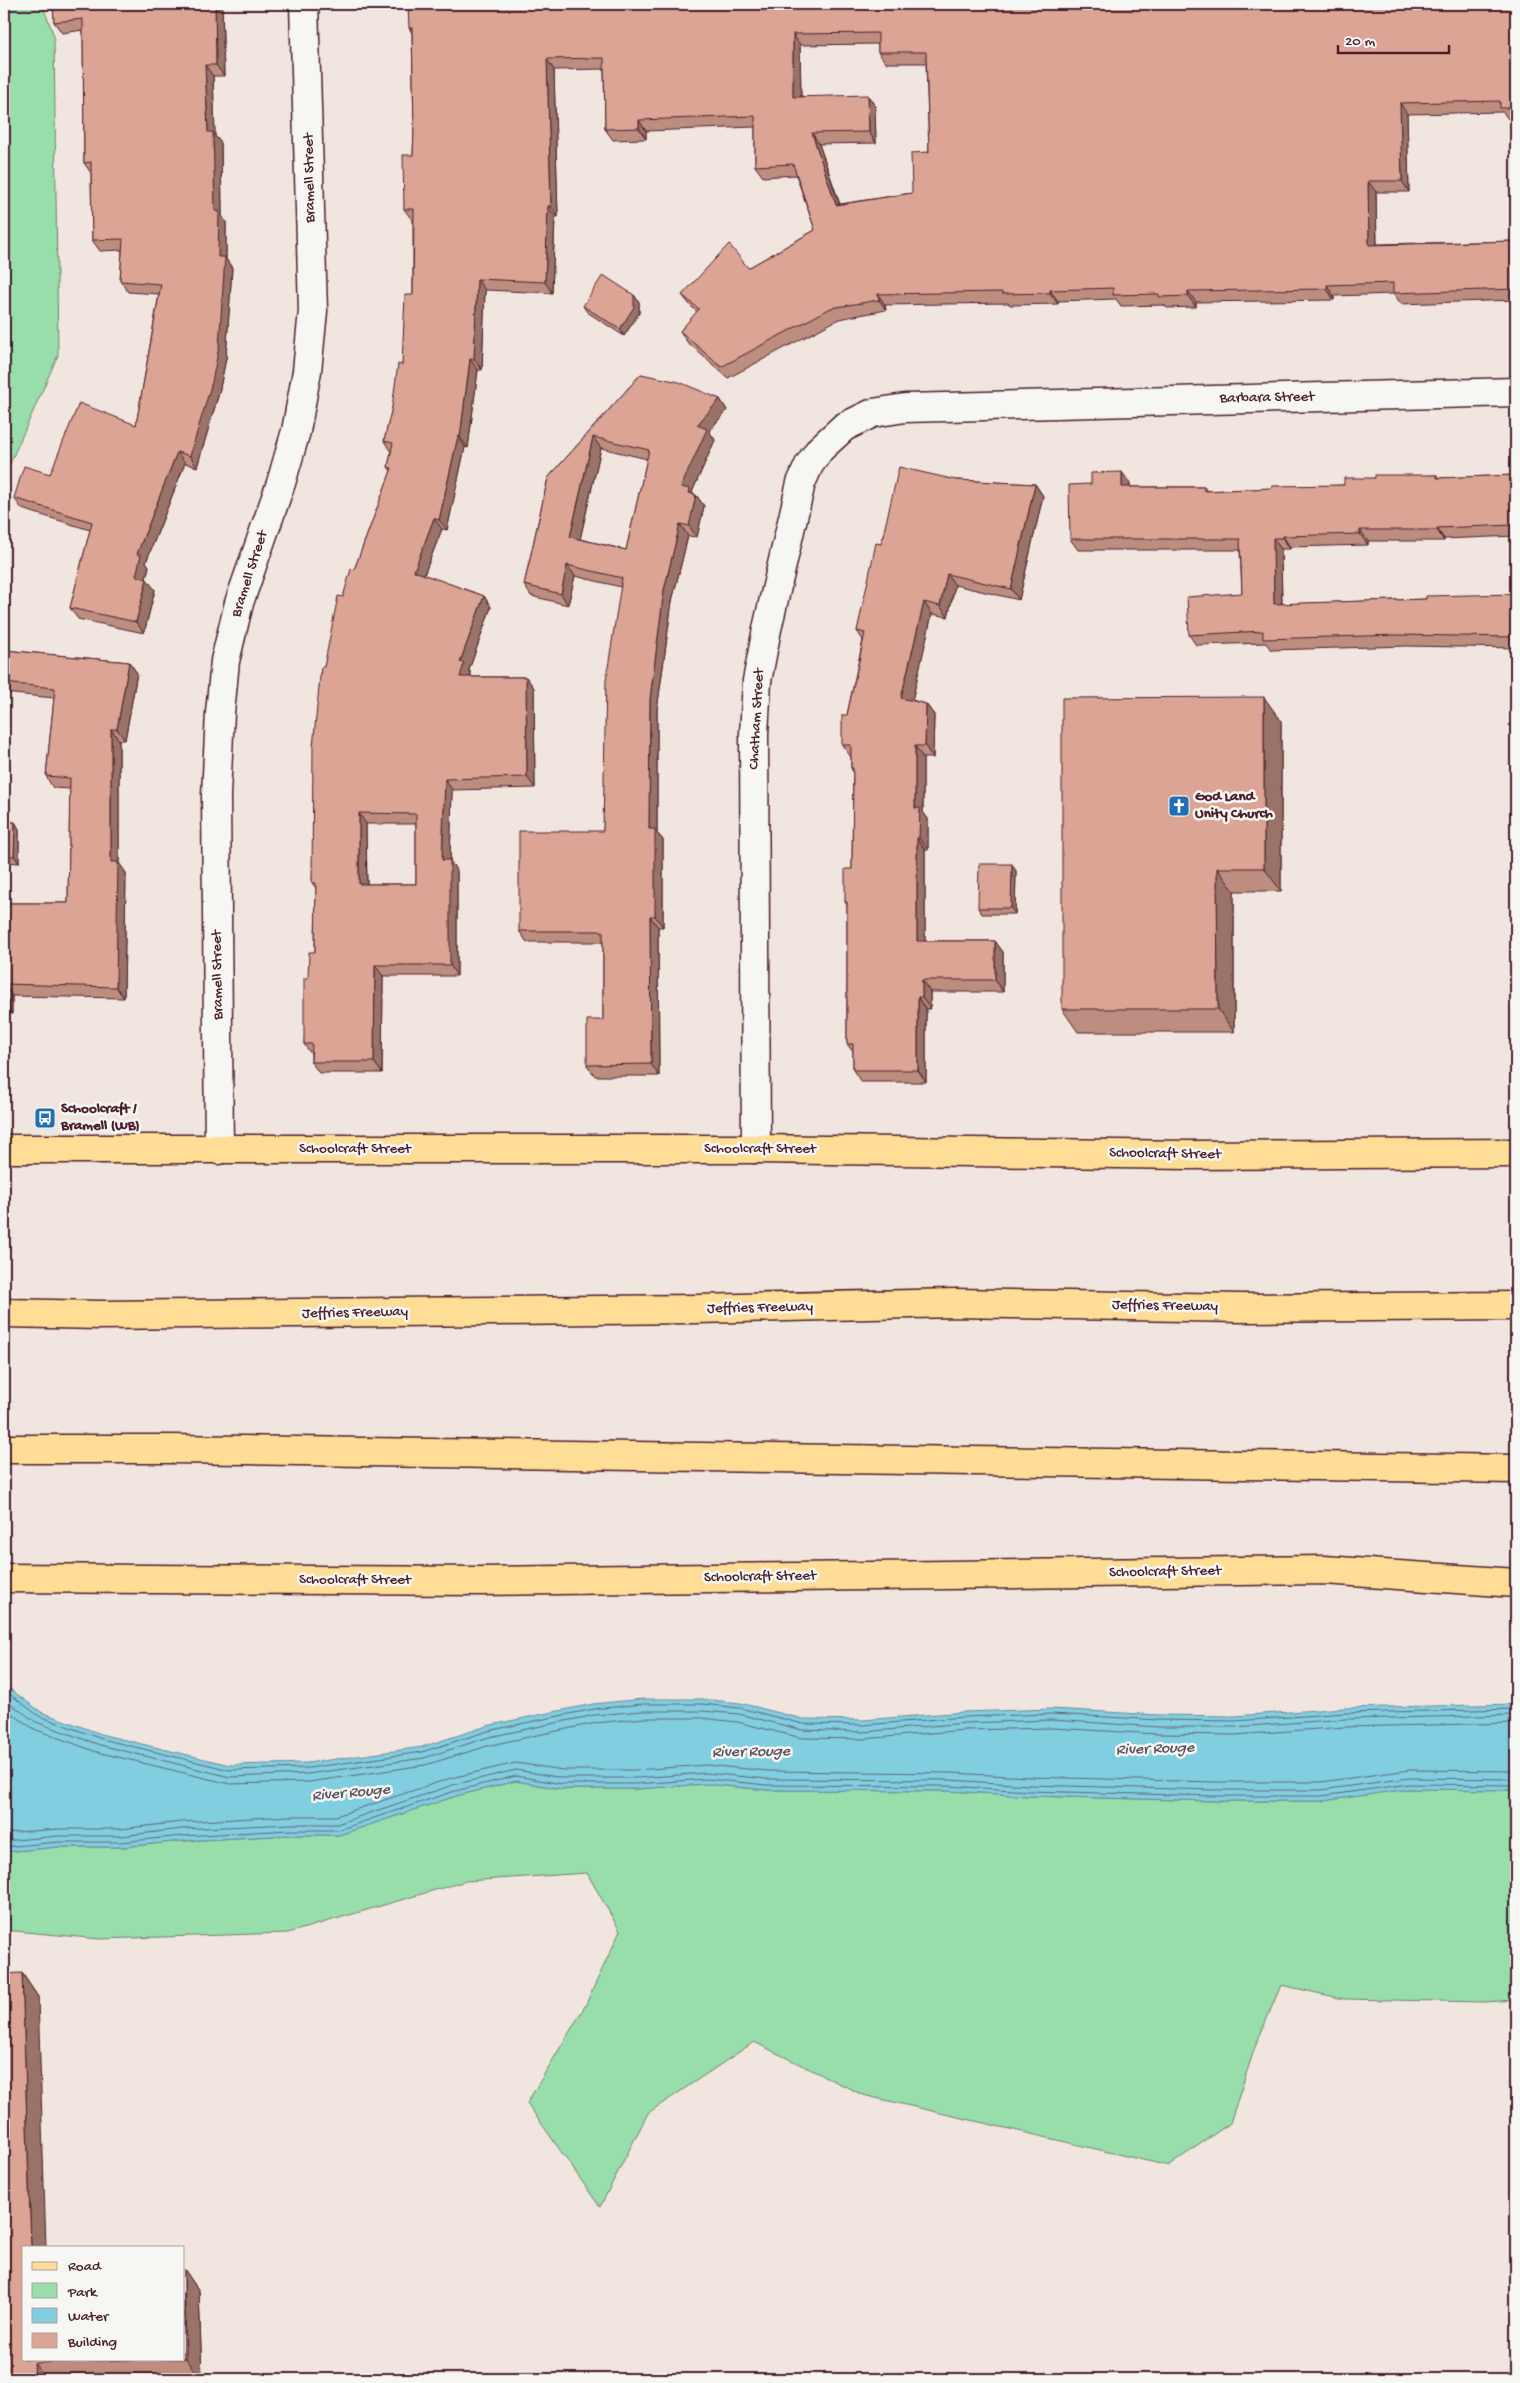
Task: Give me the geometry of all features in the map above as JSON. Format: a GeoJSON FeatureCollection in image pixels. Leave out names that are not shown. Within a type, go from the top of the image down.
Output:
{"type":"FeatureCollection","features":[{"type":"Feature","properties":{"kind":"main road","name":"Schoolcraft Street"},"geometry":{"type":"LineString","coordinates":[[4,1149],[756,1149],[1189,1154],[1516,1153]]}},
{"type":"Feature","properties":{"kind":"main road","name":"Jeffries Freeway"},"geometry":{"type":"LineString","coordinates":[[4,1313],[100,1315],[698,1309],[955,1303],[1242,1308],[1516,1306]]}},
{"type":"Feature","properties":{"kind":"main road"},"geometry":{"type":"LineString","coordinates":[[4,1449],[1516,1468]]}},
{"type":"Feature","properties":{"kind":"main road","name":"Schoolcraft Street"},"geometry":{"type":"LineString","coordinates":[[4,1578],[480,1581],[1324,1570],[1516,1583]]}},
{"type":"Feature","properties":{"kind":"street","name":"Bramell Street"},"geometry":{"type":"LineString","coordinates":[[219,1150],[216,795],[220,713],[225,661],[239,603],[281,482],[296,431],[307,372],[313,311],[304,4]]}},
{"type":"Feature","properties":{"kind":"street","name":"Barbara Street"},"geometry":{"type":"LineString","coordinates":[[1017,405],[1516,392]]}},
{"type":"Feature","properties":{"kind":"street","name":"Chatham Street"},"geometry":{"type":"LineString","coordinates":[[756,1149],[754,734],[757,681],[766,629],[801,482],[820,449],[844,427],[873,413],[905,408],[1017,405]]}},
{"type":"Feature","properties":{"kind":"green space"},"geometry":{"type":"Polygon","coordinates":[[[4,4],[42,4],[54,36],[58,355],[4,477],[4,4]]]}},
{"type":"Feature","properties":{"kind":"green space"},"geometry":{"type":"Polygon","coordinates":[[[516,1781],[562,1789],[636,1789],[705,1784],[767,1790],[949,1791],[1029,1796],[1214,1801],[1322,1801],[1409,1789],[1516,1790],[1516,2000],[1483,2002],[1344,1999],[1281,1985],[1255,2047],[1230,2123],[1169,2166],[863,2095],[754,2042],[648,2113],[600,2207],[527,2103],[585,2006],[620,1931],[587,1873],[466,1881],[288,1933],[100,1939],[4,1930],[4,1852],[58,1847],[122,1847],[183,1841],[290,1835],[339,1835],[456,1796],[516,1781]]]}},
{"type":"Feature","properties":{"kind":"water","name":"River Rouge"},"geometry":{"type":"Polygon","coordinates":[[[4,1681],[10,1689],[41,1712],[104,1735],[230,1765],[307,1763],[422,1747],[487,1726],[593,1704],[643,1699],[702,1699],[740,1703],[803,1719],[863,1720],[964,1712],[1052,1709],[1159,1715],[1234,1716],[1344,1708],[1516,1704],[1516,1790],[1409,1789],[1322,1801],[1214,1801],[1029,1796],[949,1791],[767,1790],[705,1784],[636,1789],[562,1789],[516,1781],[456,1796],[339,1835],[290,1835],[183,1841],[122,1847],[58,1847],[4,1852],[4,1681]]]}},
{"type":"Feature","properties":{"kind":"building"},"geometry":{"type":"Polygon","coordinates":[[[53,4],[215,4],[216,65],[205,65],[208,132],[213,132],[215,211],[219,211],[218,257],[225,257],[219,347],[212,382],[190,456],[177,452],[137,554],[141,555],[136,576],[147,579],[136,622],[70,608],[92,522],[14,498],[24,466],[50,474],[79,403],[136,425],[161,284],[120,281],[123,239],[92,240],[91,162],[84,163],[83,19],[54,22],[53,4]]]}},
{"type":"Feature","properties":{"kind":"building"},"geometry":{"type":"Polygon","coordinates":[[[408,4],[1516,4],[1516,14],[1511,14],[1513,72],[1516,72],[1516,108],[1500,108],[1500,101],[1400,103],[1402,181],[1368,181],[1369,245],[1516,241],[1516,289],[1393,293],[1393,283],[1327,285],[1327,289],[1188,291],[1188,296],[1159,297],[1159,294],[1113,295],[1113,288],[1050,290],[1050,293],[878,294],[879,300],[831,308],[721,367],[680,331],[699,309],[682,295],[729,244],[748,268],[815,230],[793,164],[755,166],[755,116],[639,120],[639,128],[605,129],[604,58],[547,59],[551,206],[548,206],[545,282],[477,279],[474,359],[470,359],[460,437],[458,436],[439,520],[434,518],[414,571],[484,596],[460,662],[464,663],[460,677],[526,677],[527,777],[445,779],[442,860],[450,860],[450,965],[375,965],[374,1062],[311,1062],[312,1044],[304,1044],[304,978],[308,978],[309,952],[315,952],[316,883],[312,883],[313,747],[321,667],[324,667],[338,596],[343,597],[351,569],[354,570],[392,468],[388,467],[393,443],[384,441],[392,407],[398,364],[402,365],[405,295],[413,295],[414,209],[404,209],[403,155],[413,155],[412,28],[409,28],[408,4]],[[878,33],[793,34],[793,97],[868,95],[869,132],[812,133],[836,205],[912,193],[911,153],[929,152],[926,52],[878,52],[878,33]],[[359,813],[359,884],[416,884],[416,814],[359,813]]]}},
{"type":"Feature","properties":{"kind":"building"},"geometry":{"type":"Polygon","coordinates":[[[603,275],[634,295],[634,307],[620,329],[583,306],[603,275]]]}},
{"type":"Feature","properties":{"kind":"building"},"geometry":{"type":"Polygon","coordinates":[[[641,374],[679,382],[720,399],[697,425],[707,429],[681,487],[690,489],[689,493],[696,495],[689,526],[680,524],[664,590],[650,699],[649,829],[655,829],[655,916],[650,916],[651,1064],[587,1065],[587,1020],[603,1020],[603,931],[519,931],[519,831],[603,831],[606,680],[622,578],[567,565],[561,594],[524,585],[548,478],[641,374]],[[593,437],[570,537],[626,550],[649,450],[593,437]]]}},
{"type":"Feature","properties":{"kind":"building"},"geometry":{"type":"Polygon","coordinates":[[[899,467],[956,480],[1035,484],[1011,589],[947,574],[940,606],[924,602],[901,698],[926,704],[925,746],[915,746],[915,808],[920,808],[919,838],[917,838],[917,941],[995,941],[995,980],[922,980],[922,997],[918,997],[918,1070],[853,1070],[853,1044],[847,1044],[847,902],[845,902],[845,869],[852,869],[853,768],[851,768],[851,745],[842,745],[842,715],[847,715],[865,633],[857,631],[876,543],[881,544],[899,467]]]}},
{"type":"Feature","properties":{"kind":"building"},"geometry":{"type":"Polygon","coordinates":[[[1122,472],[1122,487],[1204,487],[1204,491],[1272,488],[1272,486],[1344,485],[1344,478],[1375,478],[1375,475],[1437,475],[1437,478],[1516,475],[1515,525],[1437,528],[1437,530],[1360,530],[1360,534],[1283,536],[1283,538],[1273,538],[1274,604],[1426,599],[1426,596],[1516,594],[1516,637],[1399,635],[1263,639],[1263,631],[1189,635],[1187,597],[1242,593],[1240,539],[1070,539],[1069,485],[1091,484],[1091,473],[1122,472]]]}},
{"type":"Feature","properties":{"kind":"building"},"geometry":{"type":"Polygon","coordinates":[[[4,650],[129,662],[117,729],[111,729],[111,862],[118,862],[116,987],[4,984],[4,903],[68,903],[70,778],[46,776],[55,688],[4,683],[4,650]]]}},
{"type":"Feature","properties":{"kind":"building","name":"God Land Unity Church"},"geometry":{"type":"Polygon","coordinates":[[[1264,697],[1264,868],[1217,868],[1218,1009],[1062,1009],[1062,698],[1264,697]]]}},
{"type":"Feature","properties":{"kind":"building"},"geometry":{"type":"Polygon","coordinates":[[[4,822],[15,822],[14,856],[4,856],[4,822]]]}},
{"type":"Feature","properties":{"kind":"building"},"geometry":{"type":"Polygon","coordinates":[[[979,864],[1012,864],[1011,908],[978,908],[979,864]]]}},
{"type":"Feature","properties":{"kind":"building"},"geometry":{"type":"Polygon","coordinates":[[[22,1973],[31,2246],[22,2246],[22,2360],[126,2360],[34,2363],[35,2379],[4,2379],[4,1974],[22,1973]]]}},
{"type":"Feature","properties":{"kind":"building"},"geometry":{"type":"Polygon","coordinates":[[[185,2326],[186,2358],[185,2358],[185,2326]]]}},
{"type":"Feature","properties":{"kind":"place","name":"God Land Unity Church"},"geometry":{"type":"Point","coordinates":[1179,806]}},
{"type":"Feature","properties":{"kind":"place","name":"Schoolcraft / Bramell (WB)"},"geometry":{"type":"Point","coordinates":[45,1118]}}]}
